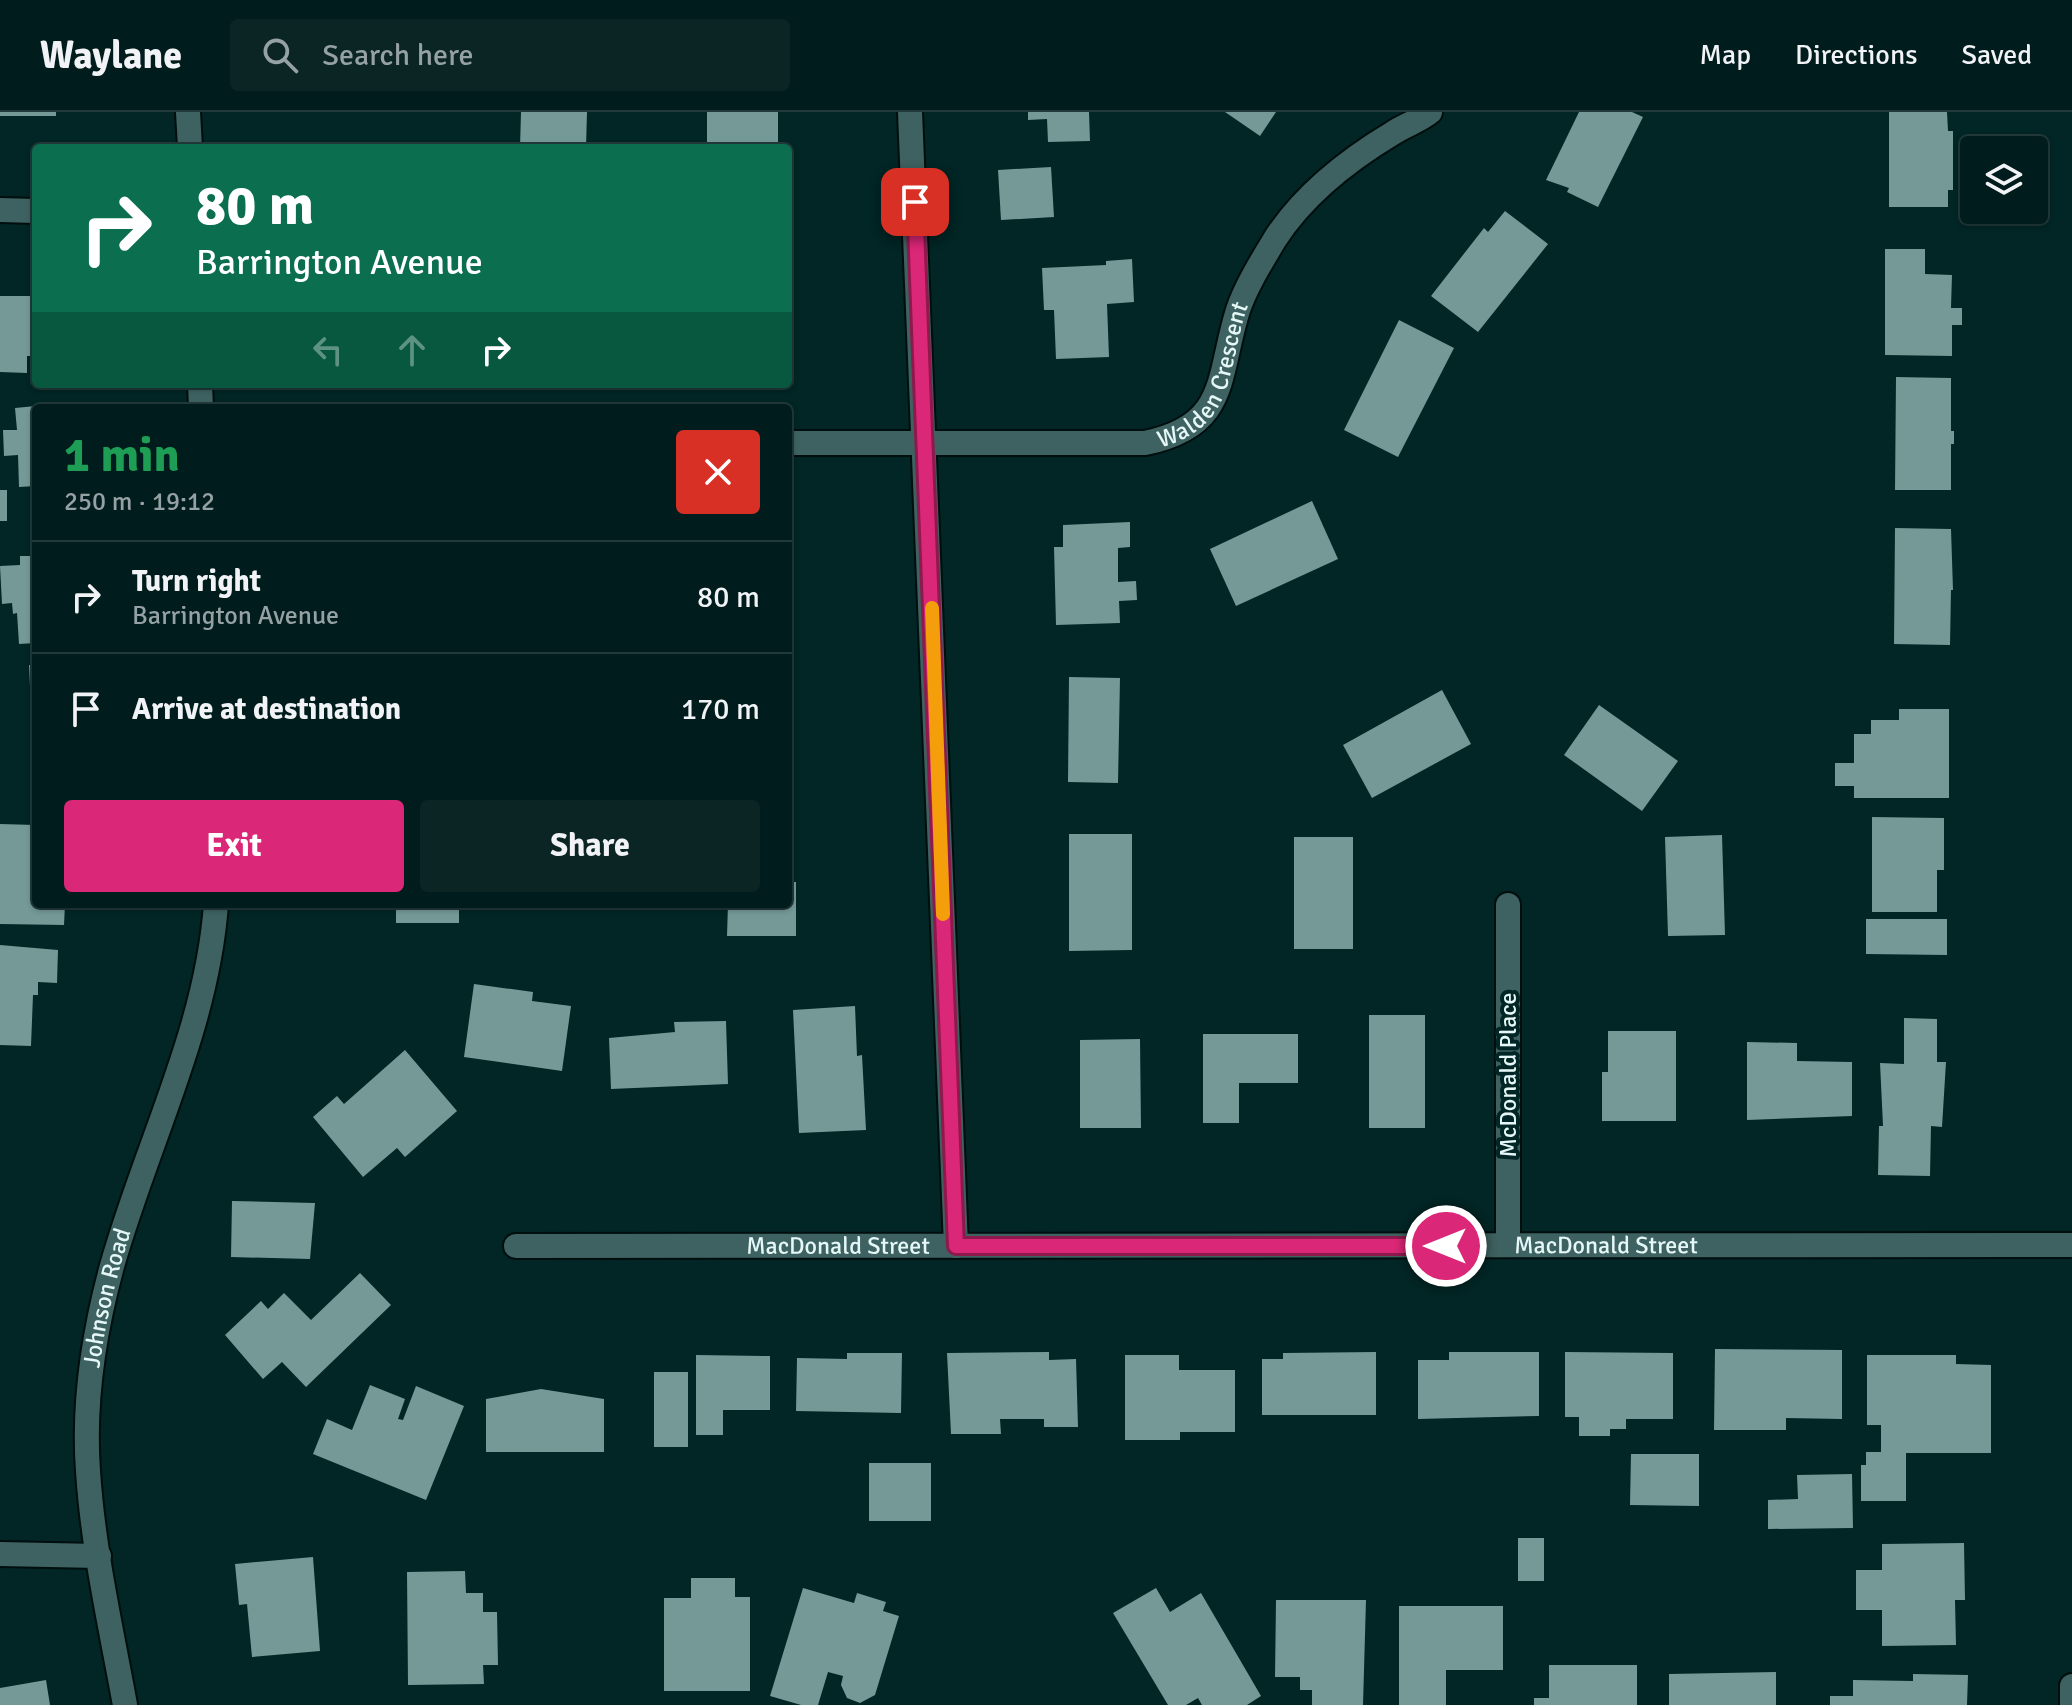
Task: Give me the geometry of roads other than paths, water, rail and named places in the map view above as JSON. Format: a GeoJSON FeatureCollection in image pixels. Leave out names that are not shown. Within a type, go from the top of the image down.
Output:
{"type":"FeatureCollection","features":[{"type":"Feature","properties":{"kind":"street"},"geometry":{"type":"LineString","coordinates":[[188,112],[190,144]]}},
{"type":"Feature","properties":{"kind":"street"},"geometry":{"type":"LineString","coordinates":[[910,112],[926,444],[956,1246]]}},
{"type":"Feature","properties":{"kind":"street","name":"Walden Crescent"},"geometry":{"type":"LineString","coordinates":[[792,443],[1145,443],[1177,436],[1200,418],[1215,398],[1240,305],[1276,237],[1296,212],[1360,154],[1430,112]]}},
{"type":"Feature","properties":{"kind":"street"},"geometry":{"type":"LineString","coordinates":[[0,210],[32,211]]}},
{"type":"Feature","properties":{"kind":"street","name":"McDonald Place"},"geometry":{"type":"LineString","coordinates":[[1508,905],[1508,1245]]}},
{"type":"Feature","properties":{"kind":"street","name":"Johnson Road"},"geometry":{"type":"LineString","coordinates":[[125,1705],[99,1556],[87,1460],[94,1353],[123,1230],[199,1003],[215,908]]}},
{"type":"Feature","properties":{"kind":"street","name":"MacDonald Street"},"geometry":{"type":"LineString","coordinates":[[516,1246],[2072,1245]]}},
{"type":"Feature","properties":{"kind":"street"},"geometry":{"type":"LineString","coordinates":[[0,1554],[99,1556]]}},
{"type":"Feature","properties":{"kind":"street"},"geometry":{"type":"LineString","coordinates":[[2072,1686],[2072,1705]]}}]}
